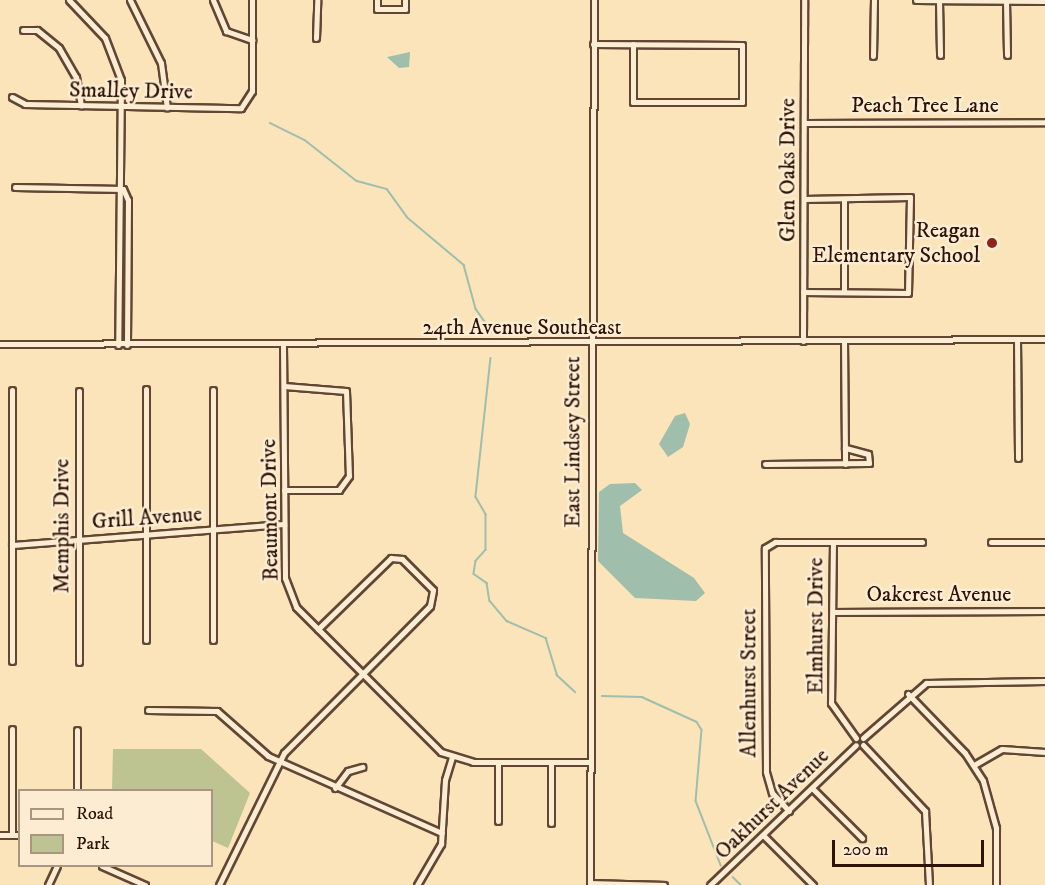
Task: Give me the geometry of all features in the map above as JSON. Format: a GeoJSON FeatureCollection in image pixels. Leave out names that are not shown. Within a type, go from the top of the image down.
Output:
{"type":"FeatureCollection","features":[{"type":"Feature","properties":{"kind":"street"},"geometry":{"type":"LineString","coordinates":[[69,0],[109,46],[123,107],[118,345]]}},
{"type":"Feature","properties":{"kind":"street"},"geometry":{"type":"LineString","coordinates":[[130,0],[161,63],[167,108]]}},
{"type":"Feature","properties":{"kind":"street"},"geometry":{"type":"LineString","coordinates":[[213,0],[226,30],[252,40],[252,0]]}},
{"type":"Feature","properties":{"kind":"street"},"geometry":{"type":"LineString","coordinates":[[316,0],[316,38]]}},
{"type":"Feature","properties":{"kind":"street"},"geometry":{"type":"LineString","coordinates":[[377,0],[377,9],[405,9],[405,0]]}},
{"type":"Feature","properties":{"kind":"street","name":"East Lindsey Street"},"geometry":{"type":"LineString","coordinates":[[590,884],[590,344],[594,0]]}},
{"type":"Feature","properties":{"kind":"street","name":"Glen Oaks Drive"},"geometry":{"type":"LineString","coordinates":[[803,341],[804,0]]}},
{"type":"Feature","properties":{"kind":"street"},"geometry":{"type":"LineString","coordinates":[[873,56],[874,0]]}},
{"type":"Feature","properties":{"kind":"street"},"geometry":{"type":"LineString","coordinates":[[916,0],[1044,0]]}},
{"type":"Feature","properties":{"kind":"street"},"geometry":{"type":"LineString","coordinates":[[939,1],[940,55]]}},
{"type":"Feature","properties":{"kind":"street"},"geometry":{"type":"LineString","coordinates":[[1006,1],[1007,55]]}},
{"type":"Feature","properties":{"kind":"street"},"geometry":{"type":"LineString","coordinates":[[23,30],[37,30],[59,48],[76,77],[81,106]]}},
{"type":"Feature","properties":{"kind":"street","name":"Smalley Drive"},"geometry":{"type":"LineString","coordinates":[[12,98],[25,104],[235,109],[249,102],[252,40]]}},
{"type":"Feature","properties":{"kind":"street"},"geometry":{"type":"LineString","coordinates":[[593,44],[633,44],[742,45],[742,102],[633,102],[633,44]]}},
{"type":"Feature","properties":{"kind":"street","name":"Peach Tree Lane"},"geometry":{"type":"LineString","coordinates":[[805,123],[1045,122]]}},
{"type":"Feature","properties":{"kind":"street"},"geometry":{"type":"LineString","coordinates":[[15,187],[123,189]]}},
{"type":"Feature","properties":{"kind":"street"},"geometry":{"type":"LineString","coordinates":[[123,189],[128,200],[127,345]]}},
{"type":"Feature","properties":{"kind":"street"},"geometry":{"type":"LineString","coordinates":[[803,292],[908,293],[910,197],[804,199]]}},
{"type":"Feature","properties":{"kind":"street"},"geometry":{"type":"LineString","coordinates":[[844,200],[844,291]]}},
{"type":"Feature","properties":{"kind":"street"},"geometry":{"type":"LineString","coordinates":[[1017,339],[1018,458]]}},
{"type":"Feature","properties":{"kind":"street","name":"24th Avenue Southeast"},"geometry":{"type":"LineString","coordinates":[[0,344],[283,346],[1045,339]]}},
{"type":"Feature","properties":{"kind":"street"},"geometry":{"type":"LineString","coordinates":[[844,340],[845,464]]}},
{"type":"Feature","properties":{"kind":"street","name":"Beaumont Drive"},"geometry":{"type":"LineString","coordinates":[[283,346],[284,525],[288,592],[318,629],[362,674],[452,757]]}},
{"type":"Feature","properties":{"kind":"street"},"geometry":{"type":"LineString","coordinates":[[284,386],[344,389],[348,480],[342,489],[285,490]]}},
{"type":"Feature","properties":{"kind":"street"},"geometry":{"type":"LineString","coordinates":[[146,389],[146,640]]}},
{"type":"Feature","properties":{"kind":"street"},"geometry":{"type":"LineString","coordinates":[[12,390],[12,661]]}},
{"type":"Feature","properties":{"kind":"street"},"geometry":{"type":"LineString","coordinates":[[213,390],[213,640]]}},
{"type":"Feature","properties":{"kind":"street","name":"Memphis Drive"},"geometry":{"type":"LineString","coordinates":[[79,391],[79,662]]}},
{"type":"Feature","properties":{"kind":"street"},"geometry":{"type":"LineString","coordinates":[[765,464],[865,465],[870,458],[845,448]]}},
{"type":"Feature","properties":{"kind":"street","name":"Grill Avenue"},"geometry":{"type":"LineString","coordinates":[[12,545],[284,525]]}},
{"type":"Feature","properties":{"kind":"street","name":"Allenhurst Street"},"geometry":{"type":"LineString","coordinates":[[789,811],[772,793],[766,772],[765,548],[770,542],[833,542]]}},
{"type":"Feature","properties":{"kind":"street"},"geometry":{"type":"LineString","coordinates":[[833,542],[922,542]]}},
{"type":"Feature","properties":{"kind":"street","name":"Elmhurst Drive"},"geometry":{"type":"LineString","coordinates":[[833,542],[831,703],[860,738]]}},
{"type":"Feature","properties":{"kind":"street"},"geometry":{"type":"LineString","coordinates":[[991,542],[1045,542]]}},
{"type":"Feature","properties":{"kind":"street"},"geometry":{"type":"LineString","coordinates":[[219,885],[278,761],[433,602],[433,590],[402,559],[391,558],[318,629]]}},
{"type":"Feature","properties":{"kind":"street","name":"Oakcrest Avenue"},"geometry":{"type":"LineString","coordinates":[[833,612],[1045,611]]}},
{"type":"Feature","properties":{"kind":"street"},"geometry":{"type":"LineString","coordinates":[[863,745],[856,745],[860,738],[908,694],[933,681],[1045,681]]}},
{"type":"Feature","properties":{"kind":"street"},"geometry":{"type":"LineString","coordinates":[[908,694],[974,765],[995,818],[996,885]]}},
{"type":"Feature","properties":{"kind":"street"},"geometry":{"type":"LineString","coordinates":[[148,710],[217,711],[278,761],[335,788],[442,833]]}},
{"type":"Feature","properties":{"kind":"street"},"geometry":{"type":"LineString","coordinates":[[12,729],[12,835]]}},
{"type":"Feature","properties":{"kind":"street"},"geometry":{"type":"LineString","coordinates":[[77,730],[77,789]]}},
{"type":"Feature","properties":{"kind":"street"},"geometry":{"type":"LineString","coordinates":[[860,738],[863,745],[925,811],[929,885]]}},
{"type":"Feature","properties":{"kind":"street","name":"Oakhurst Avenue"},"geometry":{"type":"LineString","coordinates":[[710,885],[856,745]]}},
{"type":"Feature","properties":{"kind":"street"},"geometry":{"type":"LineString","coordinates":[[974,765],[1002,749],[1045,752]]}},
{"type":"Feature","properties":{"kind":"street"},"geometry":{"type":"LineString","coordinates":[[417,885],[439,849],[445,780],[452,757],[498,762],[590,762]]}},
{"type":"Feature","properties":{"kind":"street"},"geometry":{"type":"LineString","coordinates":[[498,762],[498,821]]}},
{"type":"Feature","properties":{"kind":"street"},"geometry":{"type":"LineString","coordinates":[[551,762],[552,823]]}},
{"type":"Feature","properties":{"kind":"street"},"geometry":{"type":"LineString","coordinates":[[335,788],[348,771],[362,766]]}},
{"type":"Feature","properties":{"kind":"street"},"geometry":{"type":"LineString","coordinates":[[812,788],[862,838]]}},
{"type":"Feature","properties":{"kind":"street"},"geometry":{"type":"LineString","coordinates":[[0,835],[18,835]]}},
{"type":"Feature","properties":{"kind":"street"},"geometry":{"type":"LineString","coordinates":[[763,835],[813,885]]}},
{"type":"Feature","properties":{"kind":"street"},"geometry":{"type":"LineString","coordinates":[[48,885],[57,867]]}},
{"type":"Feature","properties":{"kind":"street"},"geometry":{"type":"LineString","coordinates":[[104,867],[145,885]]}},
{"type":"Feature","properties":{"kind":"street"},"geometry":{"type":"LineString","coordinates":[[122,885],[126,876]]}},
{"type":"Feature","properties":{"kind":"street"},"geometry":{"type":"LineString","coordinates":[[590,884],[664,885]]}},
{"type":"Feature","properties":{"kind":"green space"},"geometry":{"type":"Polygon","coordinates":[[[113,749],[201,749],[250,793],[228,848],[213,841],[213,789],[112,789],[113,749]]]}},
{"type":"Feature","properties":{"kind":"shaded area"},"geometry":{"type":"Polygon","coordinates":[[[410,52],[409,67],[399,68],[387,57],[410,52]]]}},
{"type":"Feature","properties":{"kind":"shaded area"},"geometry":{"type":"Polygon","coordinates":[[[685,413],[690,424],[683,447],[668,457],[659,444],[675,416],[685,413]]]}},
{"type":"Feature","properties":{"kind":"shaded area"},"geometry":{"type":"Polygon","coordinates":[[[635,483],[642,490],[620,506],[623,533],[694,578],[705,593],[696,601],[635,598],[598,561],[599,492],[610,484],[635,483]]]}},
{"type":"Feature","properties":{"kind":"waterway"},"geometry":{"type":"LineString","coordinates":[[270,123],[305,140],[357,181],[387,189],[407,217],[464,265],[476,309],[492,332]]}},
{"type":"Feature","properties":{"kind":"waterway"},"geometry":{"type":"LineString","coordinates":[[491,358],[476,497],[486,514],[486,550],[476,561],[474,574],[487,583],[490,601],[507,621],[546,638],[557,675],[575,692]]}},
{"type":"Feature","properties":{"kind":"waterway"},"geometry":{"type":"LineString","coordinates":[[602,696],[642,697],[697,722],[702,730],[696,801],[721,865]]}},
{"type":"Feature","properties":{"kind":"waterway"},"geometry":{"type":"LineString","coordinates":[[733,877],[741,885]]}},
{"type":"Feature","properties":{"kind":"place","name":"Reagan Elementary School"},"geometry":{"type":"Point","coordinates":[992,243]}}]}
